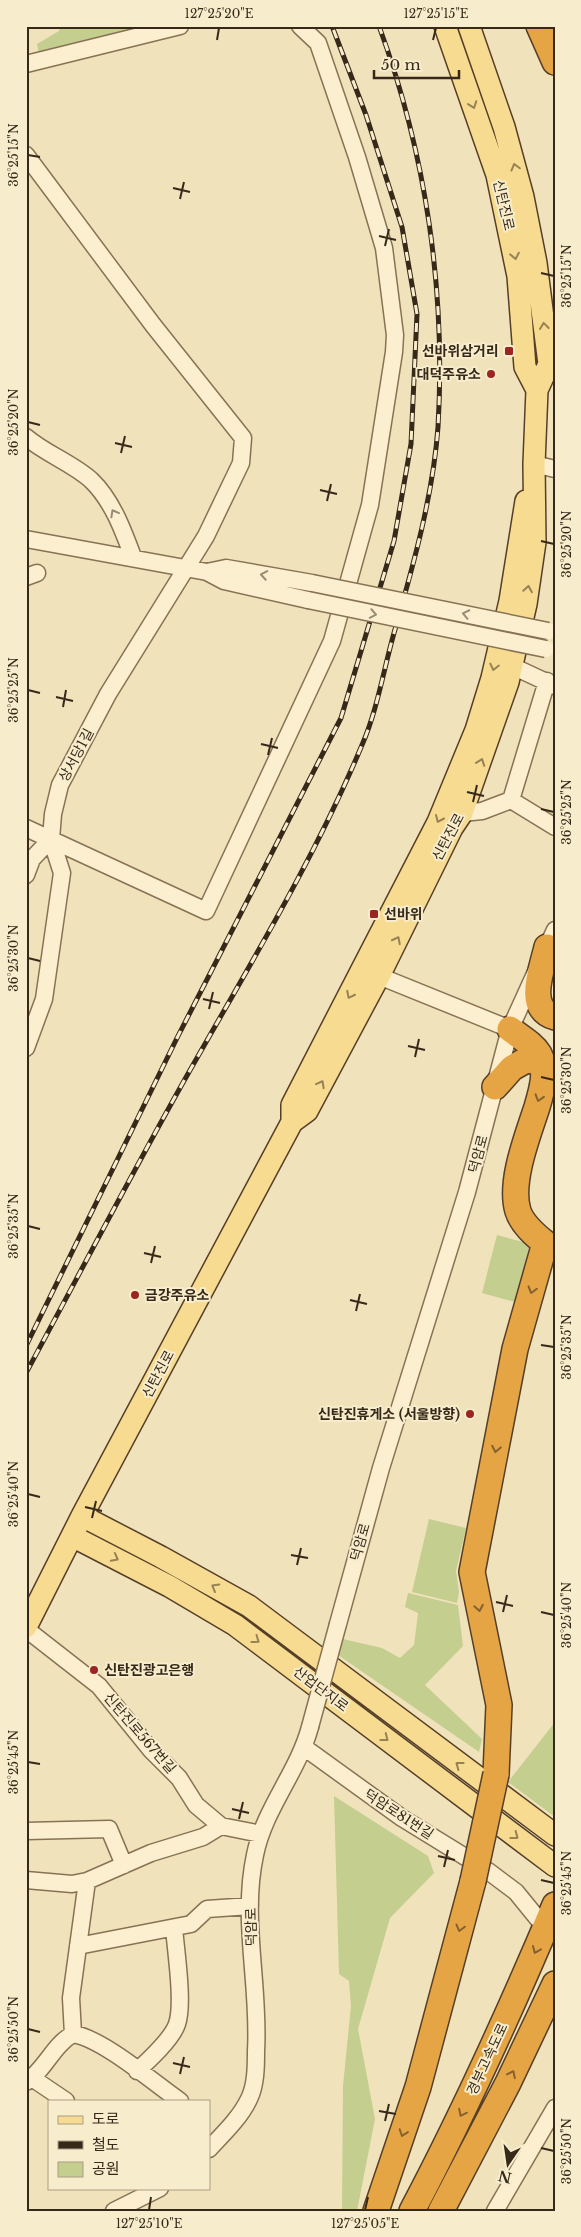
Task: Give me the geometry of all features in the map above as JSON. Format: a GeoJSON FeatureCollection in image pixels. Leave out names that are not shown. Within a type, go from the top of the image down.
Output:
{"type":"FeatureCollection","features":[{"type":"Feature","properties":{"kind":"highway"},"geometry":{"type":"LineString","coordinates":[[539,26],[555,62]]}},
{"type":"Feature","properties":{"kind":"highway"},"geometry":{"type":"LineString","coordinates":[[551,938],[537,997],[539,1008],[545,1014],[555,1017]]}},
{"type":"Feature","properties":{"kind":"highway"},"geometry":{"type":"LineString","coordinates":[[510,1029],[545,1028],[555,1024]]}},
{"type":"Feature","properties":{"kind":"highway"},"geometry":{"type":"LineString","coordinates":[[376,2211],[418,2087],[473,1881],[496,1774],[499,1705],[472,1572],[515,1349],[545,1243],[532,1233],[518,1213],[516,1196],[523,1153],[542,1091],[543,1070],[538,1054],[532,1045],[510,1029]]}},
{"type":"Feature","properties":{"kind":"highway"},"geometry":{"type":"LineString","coordinates":[[496,1087],[512,1068],[526,1060],[539,1062],[543,1070]]}},
{"type":"Feature","properties":{"kind":"highway","name":"경부고속도로"},"geometry":{"type":"LineString","coordinates":[[412,2211],[478,2079],[546,1912]]}},
{"type":"Feature","properties":{"kind":"highway","name":"경부고속도로"},"geometry":{"type":"LineString","coordinates":[[441,2211],[508,2083],[555,1984]]}},
{"type":"Feature","properties":{"kind":"main road","name":"신탄진로"},"geometry":{"type":"LineString","coordinates":[[371,973],[462,813],[491,735],[512,666],[526,604],[545,467],[537,390],[525,366],[518,276],[499,183],[489,147],[445,26]]}},
{"type":"Feature","properties":{"kind":"main road","name":"신탄진로"},"geometry":{"type":"LineString","coordinates":[[469,26],[504,127],[523,197],[536,263],[549,364],[537,390]]}},
{"type":"Feature","properties":{"kind":"main road","name":"신탄진로"},"geometry":{"type":"LineString","coordinates":[[26,1628],[82,1516],[292,1122],[307,1111],[371,973],[438,822],[476,730],[492,678],[510,601],[519,533],[545,467]]}},
{"type":"Feature","properties":{"kind":"main road","name":"산업단지로"},"geometry":{"type":"LineString","coordinates":[[82,1516],[249,1606],[555,1835]]}},
{"type":"Feature","properties":{"kind":"main road","name":"산업단지로"},"geometry":{"type":"LineString","coordinates":[[72,1536],[168,1586],[235,1625],[555,1866]]}},
{"type":"Feature","properties":{"kind":"street"},"geometry":{"type":"LineString","coordinates":[[26,64],[180,26]]}},
{"type":"Feature","properties":{"kind":"street"},"geometry":{"type":"LineString","coordinates":[[26,828],[206,911],[332,641],[370,505],[394,352],[395,334],[381,239],[357,158],[318,43],[300,26]]}},
{"type":"Feature","properties":{"kind":"street","name":"상서당1길"},"geometry":{"type":"LineString","coordinates":[[26,155],[153,325],[243,438],[241,464],[228,491],[187,568],[108,694],[60,785],[53,814],[51,839],[62,873],[44,1000],[26,1048]]}},
{"type":"Feature","properties":{"kind":"street"},"geometry":{"type":"LineString","coordinates":[[26,438],[90,480],[106,498],[122,527],[133,557]]}},
{"type":"Feature","properties":{"kind":"street"},"geometry":{"type":"LineString","coordinates":[[26,540],[133,557],[207,572],[224,581],[550,650]]}},
{"type":"Feature","properties":{"kind":"street"},"geometry":{"type":"LineString","coordinates":[[207,572],[226,568],[312,583],[551,632]]}},
{"type":"Feature","properties":{"kind":"street"},"geometry":{"type":"LineString","coordinates":[[511,800],[551,684],[512,666]]}},
{"type":"Feature","properties":{"kind":"street"},"geometry":{"type":"LineString","coordinates":[[462,813],[482,811],[511,800]]}},
{"type":"Feature","properties":{"kind":"street"},"geometry":{"type":"LineString","coordinates":[[511,800],[555,827]]}},
{"type":"Feature","properties":{"kind":"street"},"geometry":{"type":"LineString","coordinates":[[26,875],[32,860],[51,839]]}},
{"type":"Feature","properties":{"kind":"street","name":"덕암로"},"geometry":{"type":"LineString","coordinates":[[212,2140],[250,2099],[255,2073],[257,2029],[250,1906],[255,1855],[273,1805],[305,1748],[381,1468],[467,1192],[510,1029],[551,938]]}},
{"type":"Feature","properties":{"kind":"street"},"geometry":{"type":"LineString","coordinates":[[371,973],[510,1029]]}},
{"type":"Feature","properties":{"kind":"street","name":"신탄진로567번길"},"geometry":{"type":"LineString","coordinates":[[26,1628],[99,1686],[151,1750],[179,1778],[196,1806],[220,1826],[261,1834]]}},
{"type":"Feature","properties":{"kind":"street","name":"덕암로81번길"},"geometry":{"type":"LineString","coordinates":[[305,1748],[402,1818],[488,1871],[546,1912]]}},
{"type":"Feature","properties":{"kind":"street"},"geometry":{"type":"LineString","coordinates":[[26,1880],[72,1884],[87,1881],[151,1853],[203,1837],[220,1826]]}},
{"type":"Feature","properties":{"kind":"street"},"geometry":{"type":"LineString","coordinates":[[26,1831],[109,1829],[124,1865]]}},
{"type":"Feature","properties":{"kind":"street"},"geometry":{"type":"LineString","coordinates":[[73,2034],[71,1998],[87,1881]]}},
{"type":"Feature","properties":{"kind":"street"},"geometry":{"type":"LineString","coordinates":[[78,1946],[191,1924],[207,1909],[250,1906]]}},
{"type":"Feature","properties":{"kind":"street"},"geometry":{"type":"LineString","coordinates":[[137,2071],[151,2059],[177,2024],[179,2009],[174,1928]]}},
{"type":"Feature","properties":{"kind":"street"},"geometry":{"type":"LineString","coordinates":[[73,2034],[82,2036],[179,2100]]}},
{"type":"Feature","properties":{"kind":"street"},"geometry":{"type":"LineString","coordinates":[[64,2100],[29,2080],[57,2048],[73,2034]]}},
{"type":"Feature","properties":{"kind":"street"},"geometry":{"type":"LineString","coordinates":[[494,2211],[555,2108]]}},
{"type":"Feature","properties":{"kind":"street"},"geometry":{"type":"LineString","coordinates":[[114,2211],[156,2190]]}},
{"type":"Feature","properties":{"kind":"green space"},"geometry":{"type":"Polygon","coordinates":[[[61,26],[145,26],[39,53],[37,44],[59,31],[61,26]]]}},
{"type":"Feature","properties":{"kind":"green space"},"geometry":{"type":"Polygon","coordinates":[[[497,1235],[530,1244],[515,1302],[482,1293],[497,1235]]]}},
{"type":"Feature","properties":{"kind":"green space"},"geometry":{"type":"Polygon","coordinates":[[[429,1519],[466,1528],[456,1571],[459,1592],[457,1603],[412,1592],[429,1519]]]}},
{"type":"Feature","properties":{"kind":"green space"},"geometry":{"type":"Polygon","coordinates":[[[408,1593],[458,1605],[463,1646],[425,1685],[482,1739],[479,1752],[338,1655],[343,1639],[382,1648],[400,1658],[414,1645],[418,1613],[405,1607],[408,1593]]]}},
{"type":"Feature","properties":{"kind":"green space"},"geometry":{"type":"Polygon","coordinates":[[[555,1722],[555,1817],[508,1782],[555,1722]]]}},
{"type":"Feature","properties":{"kind":"green space"},"geometry":{"type":"Polygon","coordinates":[[[334,1796],[428,1856],[434,1873],[390,1918],[358,2029],[375,2119],[357,2211],[342,2211],[343,2086],[351,2006],[349,1981],[339,1974],[334,1796]]]}},
{"type":"Feature","properties":{"kind":"railway"},"geometry":{"type":"LineString","coordinates":[[26,1346],[177,1038],[341,718],[394,541],[411,444],[417,314],[402,227],[366,115],[332,26]]}},
{"type":"Feature","properties":{"kind":"railway"},"geometry":{"type":"LineString","coordinates":[[26,1373],[168,1109],[324,829],[344,787],[372,718],[415,557],[432,479],[438,427],[439,325],[429,223],[420,173],[409,124],[379,26]]}},
{"type":"Feature","properties":{"kind":"place","name":"선바위삼거리"},"geometry":{"type":"Point","coordinates":[509,351]}},
{"type":"Feature","properties":{"kind":"place","name":"대덕주유소"},"geometry":{"type":"Point","coordinates":[491,374]}},
{"type":"Feature","properties":{"kind":"place","name":"선바위"},"geometry":{"type":"Point","coordinates":[374,914]}},
{"type":"Feature","properties":{"kind":"place","name":"금강주유소"},"geometry":{"type":"Point","coordinates":[135,1295]}},
{"type":"Feature","properties":{"kind":"place","name":"신탄진휴게소 (서울방향)"},"geometry":{"type":"Point","coordinates":[470,1414]}},
{"type":"Feature","properties":{"kind":"place","name":"신탄진광고은행"},"geometry":{"type":"Point","coordinates":[94,1670]}}]}
